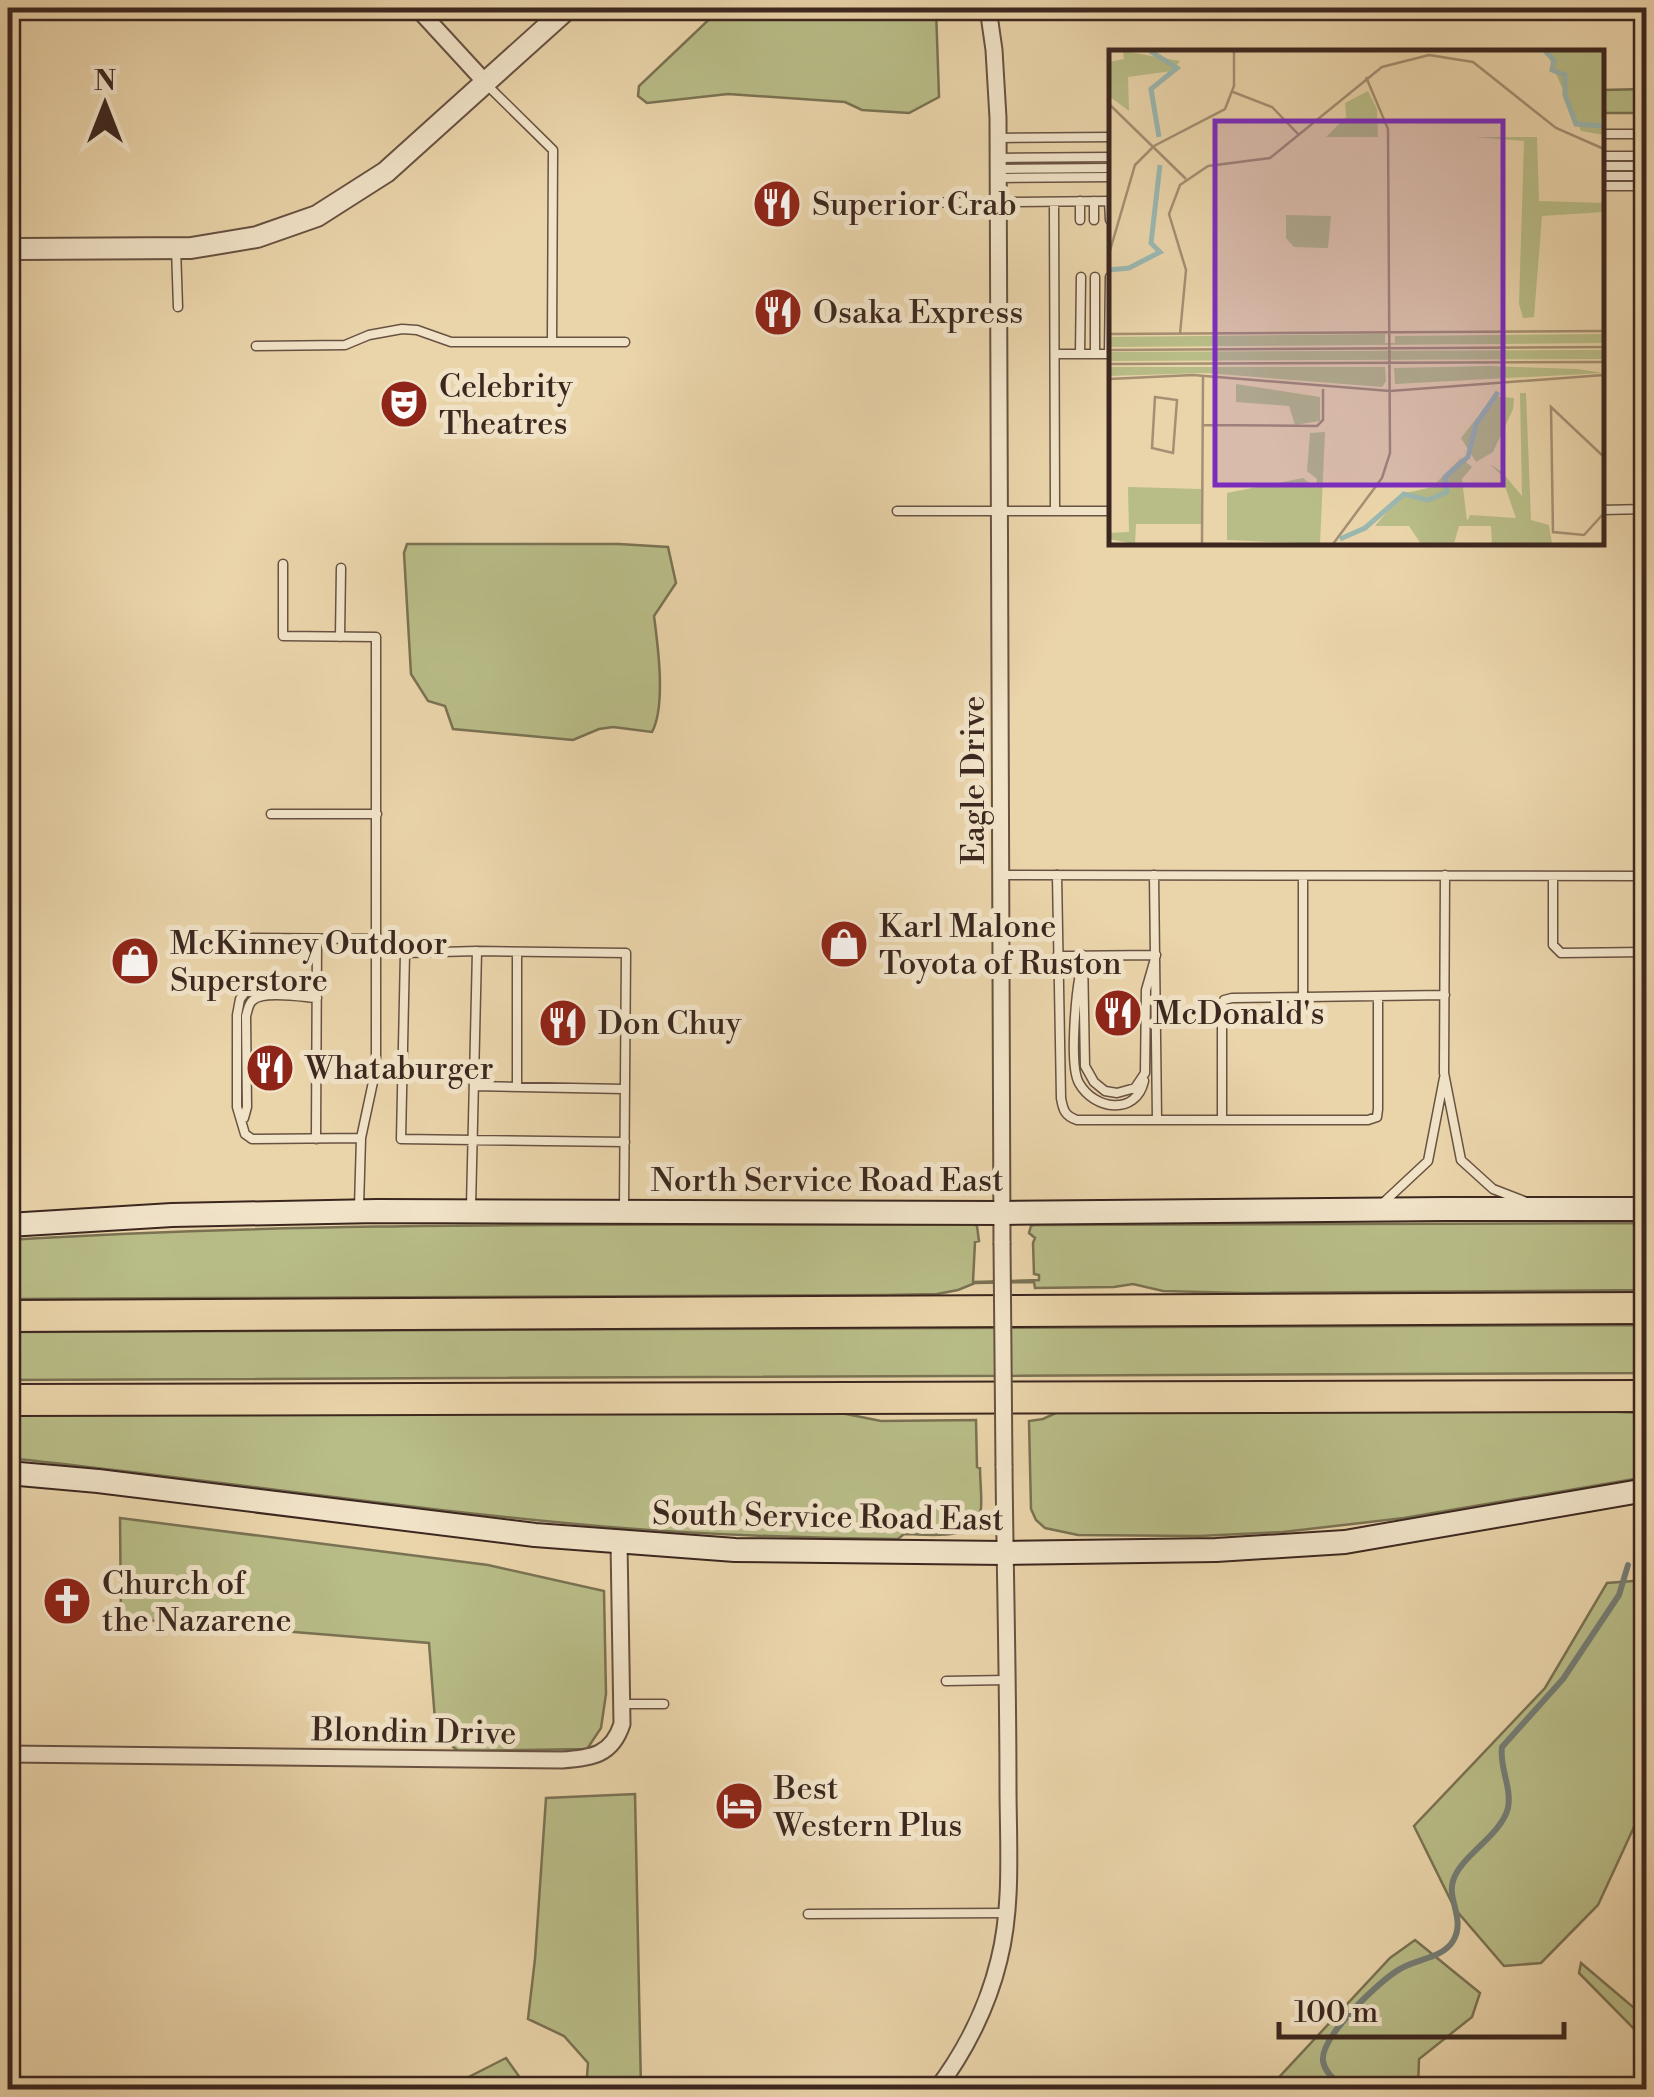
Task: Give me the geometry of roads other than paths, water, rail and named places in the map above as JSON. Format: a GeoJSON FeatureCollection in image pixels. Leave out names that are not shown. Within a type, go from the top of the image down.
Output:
{"type":"FeatureCollection","features":[{"type":"Feature","properties":{"kind":"highway"},"geometry":{"type":"LineString","coordinates":[[8,1316],[1646,1308]]}},
{"type":"Feature","properties":{"kind":"highway"},"geometry":{"type":"LineString","coordinates":[[8,1400],[1646,1396]]}},
{"type":"Feature","properties":{"kind":"main road","name":"North Service Road East"},"geometry":{"type":"LineString","coordinates":[[8,1225],[172,1214],[358,1212],[1646,1210]]}},
{"type":"Feature","properties":{"kind":"main road","name":"South Service Road East"},"geometry":{"type":"LineString","coordinates":[[8,1473],[619,1543],[735,1550],[1005,1553],[1216,1550],[1345,1542],[1646,1490]]}},
{"type":"Feature","properties":{"kind":"street"},"geometry":{"type":"LineString","coordinates":[[416,8],[484,82]]}},
{"type":"Feature","properties":{"kind":"street"},"geometry":{"type":"LineString","coordinates":[[8,250],[191,248],[257,237],[317,216],[386,172],[568,8]]}},
{"type":"Feature","properties":{"kind":"street","name":"Eagle Drive"},"geometry":{"type":"LineString","coordinates":[[936,2090],[961,2054],[995,1977],[1006,1912],[1008,1680],[1002,1243],[998,138],[988,8]]}},
{"type":"Feature","properties":{"kind":"street","name":"Blondin Drive"},"geometry":{"type":"LineString","coordinates":[[8,1754],[587,1758],[603,1752],[618,1738],[622,1724],[619,1543]]}},
{"type":"Feature","properties":{"kind":"lane"},"geometry":{"type":"LineString","coordinates":[[484,82],[553,150],[552,342]]}},
{"type":"Feature","properties":{"kind":"lane"},"geometry":{"type":"LineString","coordinates":[[1604,134],[1646,134]]}},
{"type":"Feature","properties":{"kind":"lane"},"geometry":{"type":"LineString","coordinates":[[998,138],[1109,137]]}},
{"type":"Feature","properties":{"kind":"lane"},"geometry":{"type":"LineString","coordinates":[[1604,171],[1646,156]]}},
{"type":"Feature","properties":{"kind":"lane"},"geometry":{"type":"LineString","coordinates":[[998,168],[1109,157]]}},
{"type":"Feature","properties":{"kind":"lane"},"geometry":{"type":"LineString","coordinates":[[1604,171],[1646,166]]}},
{"type":"Feature","properties":{"kind":"lane"},"geometry":{"type":"LineString","coordinates":[[998,168],[1109,168]]}},
{"type":"Feature","properties":{"kind":"lane"},"geometry":{"type":"LineString","coordinates":[[998,168],[1109,178]]}},
{"type":"Feature","properties":{"kind":"lane"},"geometry":{"type":"LineString","coordinates":[[1604,171],[1646,176]]}},
{"type":"Feature","properties":{"kind":"lane"},"geometry":{"type":"LineString","coordinates":[[1604,171],[1646,186]]}},
{"type":"Feature","properties":{"kind":"lane"},"geometry":{"type":"LineString","coordinates":[[1080,201],[1080,220]]}},
{"type":"Feature","properties":{"kind":"lane"},"geometry":{"type":"LineString","coordinates":[[1094,201],[1094,220]]}},
{"type":"Feature","properties":{"kind":"lane"},"geometry":{"type":"LineString","coordinates":[[896,203],[1109,201]]}},
{"type":"Feature","properties":{"kind":"lane"},"geometry":{"type":"LineString","coordinates":[[1054,202],[1056,511]]}},
{"type":"Feature","properties":{"kind":"lane"},"geometry":{"type":"LineString","coordinates":[[176,248],[178,308]]}},
{"type":"Feature","properties":{"kind":"lane"},"geometry":{"type":"LineString","coordinates":[[1080,277],[1080,354]]}},
{"type":"Feature","properties":{"kind":"lane"},"geometry":{"type":"LineString","coordinates":[[1094,277],[1094,354]]}},
{"type":"Feature","properties":{"kind":"lane"},"geometry":{"type":"LineString","coordinates":[[256,346],[344,345],[386,330],[402,329],[450,342],[625,342]]}},
{"type":"Feature","properties":{"kind":"lane"},"geometry":{"type":"LineString","coordinates":[[1055,354],[1109,354]]}},
{"type":"Feature","properties":{"kind":"lane"},"geometry":{"type":"LineString","coordinates":[[1604,510],[1646,509]]}},
{"type":"Feature","properties":{"kind":"lane"},"geometry":{"type":"LineString","coordinates":[[897,511],[1109,511]]}},
{"type":"Feature","properties":{"kind":"lane"},"geometry":{"type":"LineString","coordinates":[[283,564],[283,636],[376,638],[376,1074],[361,1138],[358,1212]]}},
{"type":"Feature","properties":{"kind":"lane"},"geometry":{"type":"LineString","coordinates":[[340,568],[340,637]]}},
{"type":"Feature","properties":{"kind":"lane"},"geometry":{"type":"LineString","coordinates":[[271,814],[377,814]]}},
{"type":"Feature","properties":{"kind":"lane"},"geometry":{"type":"LineString","coordinates":[[1000,875],[1646,876]]}},
{"type":"Feature","properties":{"kind":"lane"},"geometry":{"type":"LineString","coordinates":[[1057,875],[1061,1098],[1068,1117],[1376,1117],[1378,996]]}},
{"type":"Feature","properties":{"kind":"lane"},"geometry":{"type":"LineString","coordinates":[[1154,875],[1156,1120]]}},
{"type":"Feature","properties":{"kind":"lane"},"geometry":{"type":"LineString","coordinates":[[1377,1209],[1428,1161],[1444,1073],[1445,875]]}},
{"type":"Feature","properties":{"kind":"lane"},"geometry":{"type":"LineString","coordinates":[[1303,876],[1304,996]]}},
{"type":"Feature","properties":{"kind":"lane"},"geometry":{"type":"LineString","coordinates":[[1552,876],[1554,945],[1561,953],[1646,952]]}},
{"type":"Feature","properties":{"kind":"lane"},"geometry":{"type":"LineString","coordinates":[[252,938],[377,939]]}},
{"type":"Feature","properties":{"kind":"lane"},"geometry":{"type":"LineString","coordinates":[[316,1139],[317,939]]}},
{"type":"Feature","properties":{"kind":"lane"},"geometry":{"type":"LineString","coordinates":[[471,1212],[477,952]]}},
{"type":"Feature","properties":{"kind":"lane"},"geometry":{"type":"LineString","coordinates":[[517,1087],[518,952]]}},
{"type":"Feature","properties":{"kind":"lane"},"geometry":{"type":"LineString","coordinates":[[624,1212],[625,1142],[624,1089],[626,953],[405,953],[401,1139],[625,1142]]}},
{"type":"Feature","properties":{"kind":"lane"},"geometry":{"type":"LineString","coordinates":[[1083,955],[1085,1066],[1098,1086],[1117,1093],[1136,1088],[1144,1073],[1146,990],[1156,955]]}},
{"type":"Feature","properties":{"kind":"lane"},"geometry":{"type":"LineString","coordinates":[[1057,956],[1156,955]]}},
{"type":"Feature","properties":{"kind":"lane"},"geometry":{"type":"LineString","coordinates":[[316,998],[264,995],[249,1005],[247,1107],[243,1121],[246,1136],[361,1138]]}},
{"type":"Feature","properties":{"kind":"lane"},"geometry":{"type":"LineString","coordinates":[[1222,1119],[1224,1000],[1445,995]]}},
{"type":"Feature","properties":{"kind":"lane"},"geometry":{"type":"LineString","coordinates":[[1444,1073],[1460,1160],[1493,1189],[1542,1209]]}},
{"type":"Feature","properties":{"kind":"lane"},"geometry":{"type":"LineString","coordinates":[[474,1086],[624,1089]]}},
{"type":"Feature","properties":{"kind":"lane"},"geometry":{"type":"LineString","coordinates":[[946,1681],[1008,1680]]}},
{"type":"Feature","properties":{"kind":"lane"},"geometry":{"type":"LineString","coordinates":[[622,1704],[664,1704]]}},
{"type":"Feature","properties":{"kind":"lane"},"geometry":{"type":"LineString","coordinates":[[808,1914],[1006,1912]]}},
{"type":"Feature","properties":{"kind":"waterway"},"geometry":{"type":"LineString","coordinates":[[1346,2090],[1324,2066],[1331,2038],[1353,2010],[1391,1975],[1443,1951],[1453,1941],[1458,1925],[1453,1881],[1464,1863],[1497,1828],[1508,1808],[1502,1747],[1563,1679],[1619,1595],[1628,1565]]}},
{"type":"Feature","properties":{"kind":"place","name":"Superior Crab"},"geometry":{"type":"Point","coordinates":[777,204]}},
{"type":"Feature","properties":{"kind":"place","name":"Osaka Express"},"geometry":{"type":"Point","coordinates":[778,312]}},
{"type":"Feature","properties":{"kind":"place","name":"Celebrity Theatres"},"geometry":{"type":"Point","coordinates":[404,404]}},
{"type":"Feature","properties":{"kind":"place","name":"Karl Malone Toyota of Ruston"},"geometry":{"type":"Point","coordinates":[844,944]}},
{"type":"Feature","properties":{"kind":"place","name":"McKinney Outdoor Superstore"},"geometry":{"type":"Point","coordinates":[135,961]}},
{"type":"Feature","properties":{"kind":"place","name":"McDonald's"},"geometry":{"type":"Point","coordinates":[1118,1013]}},
{"type":"Feature","properties":{"kind":"place","name":"Don Chuy"},"geometry":{"type":"Point","coordinates":[563,1023]}},
{"type":"Feature","properties":{"kind":"place","name":"Whataburger"},"geometry":{"type":"Point","coordinates":[270,1068]}},
{"type":"Feature","properties":{"kind":"place","name":"Church of the Nazarene"},"geometry":{"type":"Point","coordinates":[67,1601]}},
{"type":"Feature","properties":{"kind":"place","name":"Best Western Plus"},"geometry":{"type":"Point","coordinates":[739,1806]}}]}
